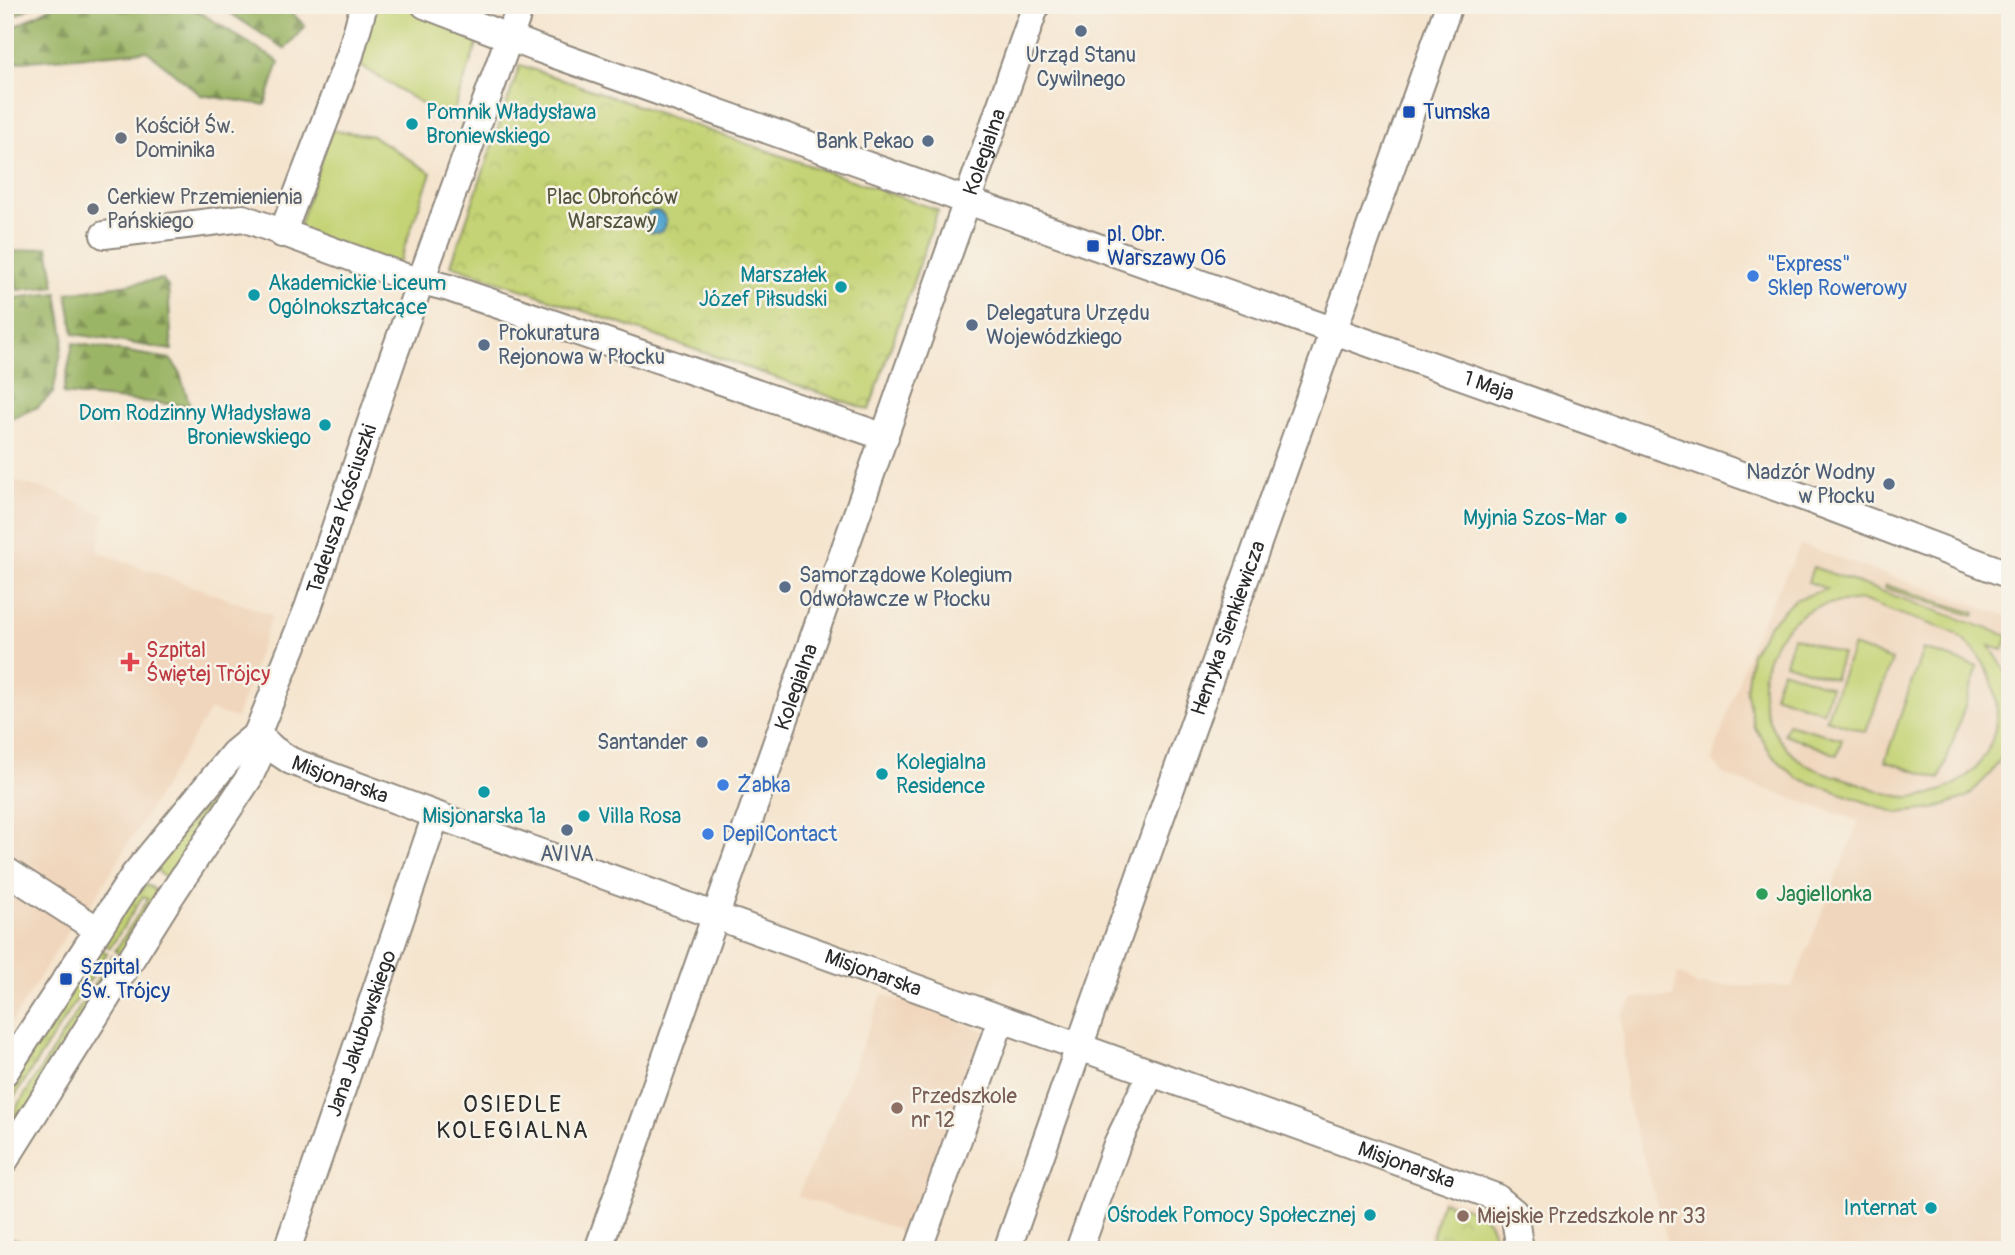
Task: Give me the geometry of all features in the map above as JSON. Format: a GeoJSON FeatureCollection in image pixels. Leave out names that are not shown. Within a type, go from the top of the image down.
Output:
{"type":"FeatureCollection","features":[{"type":"Feature","properties":{"kind":"street"},"geometry":{"type":"LineString","coordinates":[[282,234],[350,55],[364,5]]}},
{"type":"Feature","properties":{"kind":"street"},"geometry":{"type":"LineString","coordinates":[[425,5],[485,26],[509,38],[968,200]]}},
{"type":"Feature","properties":{"kind":"street","name":"Tadeusza Kościuszki"},"geometry":{"type":"LineString","coordinates":[[257,734],[308,608],[421,281],[521,5]]}},
{"type":"Feature","properties":{"kind":"street","name":"Kolegialna"},"geometry":{"type":"LineString","coordinates":[[598,1250],[1036,5]]}},
{"type":"Feature","properties":{"kind":"street","name":"Henryka Sienkiewicza"},"geometry":{"type":"LineString","coordinates":[[1007,1250],[1448,5]]}},
{"type":"Feature","properties":{"kind":"street","name":"1 Maja"},"geometry":{"type":"LineString","coordinates":[[968,200],[1806,498],[2010,575]]}},
{"type":"Feature","properties":{"kind":"street"},"geometry":{"type":"LineString","coordinates":[[104,235],[243,218],[282,234],[449,288],[885,437]]}},
{"type":"Feature","properties":{"kind":"street"},"geometry":{"type":"LineString","coordinates":[[5,1072],[134,875],[234,754],[257,734]]}},
{"type":"Feature","properties":{"kind":"street"},"geometry":{"type":"LineString","coordinates":[[5,1160],[248,778],[259,756],[257,734]]}},
{"type":"Feature","properties":{"kind":"street","name":"Misjonarska"},"geometry":{"type":"LineString","coordinates":[[257,734],[273,750],[291,761],[1496,1197],[1514,1212],[1520,1250]]}},
{"type":"Feature","properties":{"kind":"street","name":"Jana Jakubowskiego"},"geometry":{"type":"LineString","coordinates":[[287,1250],[436,815]]}},
{"type":"Feature","properties":{"kind":"street"},"geometry":{"type":"LineString","coordinates":[[5,870],[98,930]]}},
{"type":"Feature","properties":{"kind":"street"},"geometry":{"type":"LineString","coordinates":[[134,875],[148,876],[159,882],[170,897]]}},
{"type":"Feature","properties":{"kind":"street"},"geometry":{"type":"LineString","coordinates":[[918,1250],[1001,1020]]}},
{"type":"Feature","properties":{"kind":"street"},"geometry":{"type":"LineString","coordinates":[[1079,1250],[1117,1144],[1151,1073]]}},
{"type":"Feature","properties":{"kind":"shaded area","name":"Szpital Świętej Trójcy"},"geometry":{"type":"Polygon","coordinates":[[[5,478],[57,493],[104,515],[98,552],[272,615],[236,718],[210,710],[89,908],[5,858],[5,478]]]}},
{"type":"Feature","properties":{"kind":"shaded area"},"geometry":{"type":"Polygon","coordinates":[[[1801,545],[2010,617],[2010,1250],[1670,1250],[1626,1099],[1622,1014],[1635,998],[1673,997],[1678,973],[1697,985],[1792,987],[1859,821],[1724,775],[1712,760],[1752,641],[1801,545]]]}},
{"type":"Feature","properties":{"kind":"shaded area"},"geometry":{"type":"Polygon","coordinates":[[[5,885],[71,927],[5,1033],[5,885]]]}},
{"type":"Feature","properties":{"kind":"shaded area","name":"Przedszkole nr 12"},"geometry":{"type":"Polygon","coordinates":[[[882,994],[985,1031],[912,1234],[797,1196],[834,1117],[882,994]]]}},
{"type":"Feature","properties":{"kind":"shaded area","name":"Miejskie Przedszkole nr 33"},"geometry":{"type":"Polygon","coordinates":[[[1441,1195],[1485,1209],[1499,1224],[1502,1250],[1424,1250],[1441,1195]]]}},
{"type":"Feature","properties":{"kind":"green space"},"geometry":{"type":"Polygon","coordinates":[[[18,5],[34,5],[5,21],[5,11],[18,5]]]}},
{"type":"Feature","properties":{"kind":"green space"},"geometry":{"type":"Polygon","coordinates":[[[55,5],[188,5],[279,62],[265,105],[201,95],[147,51],[5,63],[5,32],[55,5]]]}},
{"type":"Feature","properties":{"kind":"green space"},"geometry":{"type":"Polygon","coordinates":[[[218,5],[284,5],[305,26],[285,49],[218,5]]]}},
{"type":"Feature","properties":{"kind":"green space"},"geometry":{"type":"Polygon","coordinates":[[[384,5],[400,5],[481,33],[450,121],[356,63],[370,11],[384,5]]]}},
{"type":"Feature","properties":{"kind":"green space","name":"Plac Obrońców Warszawy"},"geometry":{"type":"Polygon","coordinates":[[[520,65],[938,210],[869,410],[451,265],[520,65]]]}},
{"type":"Feature","properties":{"kind":"green space"},"geometry":{"type":"Polygon","coordinates":[[[331,130],[373,136],[431,173],[398,265],[298,229],[331,130]]]}},
{"type":"Feature","properties":{"kind":"green space"},"geometry":{"type":"Polygon","coordinates":[[[48,247],[55,286],[17,290],[12,252],[48,247]]]}},
{"type":"Feature","properties":{"kind":"green space"},"geometry":{"type":"Polygon","coordinates":[[[163,279],[168,287],[172,350],[74,334],[67,293],[163,279]]]}},
{"type":"Feature","properties":{"kind":"green space"},"geometry":{"type":"Polygon","coordinates":[[[57,293],[64,337],[53,393],[38,407],[5,421],[5,343],[15,298],[57,293]]]}},
{"type":"Feature","properties":{"kind":"green space"},"geometry":{"type":"Polygon","coordinates":[[[73,343],[170,359],[179,371],[190,406],[63,394],[73,343]]]}},
{"type":"Feature","properties":{"kind":"green space"},"geometry":{"type":"Polygon","coordinates":[[[1813,567],[2008,636],[2003,650],[1990,646],[2006,672],[2010,688],[2010,745],[1990,774],[1967,797],[1933,809],[1897,813],[1797,778],[1772,755],[1754,726],[1746,690],[1751,653],[1770,624],[1794,600],[1827,589],[1808,582],[1813,567]],[[1862,600],[1814,608],[1801,615],[1784,631],[1772,649],[1765,669],[1763,690],[1773,730],[1786,748],[1816,770],[1898,796],[1928,795],[1940,791],[1963,779],[1980,762],[1991,741],[1996,719],[1996,696],[1989,673],[1976,652],[1954,633],[1862,600]]]}},
{"type":"Feature","properties":{"kind":"green space"},"geometry":{"type":"Polygon","coordinates":[[[1886,585],[1975,613],[1974,616],[1885,588],[1886,585]]]}},
{"type":"Feature","properties":{"kind":"green space"},"geometry":{"type":"Polygon","coordinates":[[[1793,637],[1842,654],[1834,679],[1785,663],[1793,637]]]}},
{"type":"Feature","properties":{"kind":"green space"},"geometry":{"type":"Polygon","coordinates":[[[1853,646],[1892,660],[1866,732],[1826,719],[1853,646]]]}},
{"type":"Feature","properties":{"kind":"green space"},"geometry":{"type":"Polygon","coordinates":[[[1923,649],[1978,667],[1940,779],[1885,761],[1923,649]]]}},
{"type":"Feature","properties":{"kind":"green space"},"geometry":{"type":"Polygon","coordinates":[[[1782,670],[1831,687],[1823,712],[1774,695],[1782,670]]]}},
{"type":"Feature","properties":{"kind":"green space"},"geometry":{"type":"Polygon","coordinates":[[[1788,724],[1842,739],[1837,755],[1784,734],[1788,724]]]}},
{"type":"Feature","properties":{"kind":"green space"},"geometry":{"type":"Polygon","coordinates":[[[249,755],[170,880],[164,877],[158,871],[156,862],[249,755]]]}},
{"type":"Feature","properties":{"kind":"green space"},"geometry":{"type":"Polygon","coordinates":[[[144,884],[153,888],[160,898],[126,958],[115,951],[148,899],[143,896],[110,948],[100,941],[144,884]]]}},
{"type":"Feature","properties":{"kind":"green space"},"geometry":{"type":"Polygon","coordinates":[[[96,946],[107,953],[5,1111],[5,1088],[96,946]]]}},
{"type":"Feature","properties":{"kind":"green space"},"geometry":{"type":"Polygon","coordinates":[[[112,956],[123,963],[5,1151],[5,1126],[112,956]]]}},
{"type":"Feature","properties":{"kind":"green space","name":"Miejskie Przedszkole nr 33"},"geometry":{"type":"Polygon","coordinates":[[[1442,1201],[1481,1214],[1491,1227],[1496,1250],[1429,1250],[1442,1201]]]}},
{"type":"Feature","properties":{"kind":"green space"},"geometry":{"type":"Polygon","coordinates":[[[5,1236],[45,1250],[5,1250],[5,1236]]]}},
{"type":"Feature","properties":{"kind":"water"},"geometry":{"type":"Polygon","coordinates":[[[655,211],[663,214],[666,222],[663,230],[655,233],[647,230],[644,222],[647,214],[655,211]]]}},
{"type":"Feature","properties":{"kind":"place","name":"Urząd Stanu Cywilnego"},"geometry":{"type":"Point","coordinates":[1081,31]}},
{"type":"Feature","properties":{"kind":"place","name":"Tumska"},"geometry":{"type":"Point","coordinates":[1409,112]}},
{"type":"Feature","properties":{"kind":"place","name":"Pomnik Władysława Broniewskiego"},"geometry":{"type":"Point","coordinates":[412,124]}},
{"type":"Feature","properties":{"kind":"place","name":"Kościół Św. Dominika"},"geometry":{"type":"Point","coordinates":[121,138]}},
{"type":"Feature","properties":{"kind":"place","name":"Bank Pekao"},"geometry":{"type":"Point","coordinates":[928,141]}},
{"type":"Feature","properties":{"kind":"place","name":"Cerkiew Przemienienia Pańskiego"},"geometry":{"type":"Point","coordinates":[93,209]}},
{"type":"Feature","properties":{"kind":"place","name":"pl. Obr. Warszawy 06"},"geometry":{"type":"Point","coordinates":[1093,246]}},
{"type":"Feature","properties":{"kind":"place","name":"\"Express\" Sklep Rowerowy"},"geometry":{"type":"Point","coordinates":[1753,276]}},
{"type":"Feature","properties":{"kind":"place","name":"Marszałek Józef Piłsudski"},"geometry":{"type":"Point","coordinates":[841,287]}},
{"type":"Feature","properties":{"kind":"place","name":"Akademickie Liceum Ogólnokształcące"},"geometry":{"type":"Point","coordinates":[254,295]}},
{"type":"Feature","properties":{"kind":"place","name":"Delegatura Urzędu Wojewódzkiego"},"geometry":{"type":"Point","coordinates":[972,325]}},
{"type":"Feature","properties":{"kind":"place","name":"Prokuratura Rejonowa w Płocku"},"geometry":{"type":"Point","coordinates":[484,345]}},
{"type":"Feature","properties":{"kind":"place","name":"Dom Rodzinny Władysława Broniewskiego"},"geometry":{"type":"Point","coordinates":[325,425]}},
{"type":"Feature","properties":{"kind":"place","name":"Nadzór Wodny w Płocku"},"geometry":{"type":"Point","coordinates":[1889,484]}},
{"type":"Feature","properties":{"kind":"place","name":"Myjnia Szos-Mar"},"geometry":{"type":"Point","coordinates":[1621,518]}},
{"type":"Feature","properties":{"kind":"place","name":"Samorządowe Kolegium Odwoławcze w Płocku"},"geometry":{"type":"Point","coordinates":[785,587]}},
{"type":"Feature","properties":{"kind":"place","name":"Szpital Świętej Trójcy"},"geometry":{"type":"Point","coordinates":[130,662]}},
{"type":"Feature","properties":{"kind":"place","name":"Santander"},"geometry":{"type":"Point","coordinates":[702,742]}},
{"type":"Feature","properties":{"kind":"place","name":"Kolegialna Residence"},"geometry":{"type":"Point","coordinates":[882,774]}},
{"type":"Feature","properties":{"kind":"place","name":"Żabka"},"geometry":{"type":"Point","coordinates":[723,785]}},
{"type":"Feature","properties":{"kind":"place","name":"Misjonarska 1a"},"geometry":{"type":"Point","coordinates":[484,792]}},
{"type":"Feature","properties":{"kind":"place","name":"Villa Rosa"},"geometry":{"type":"Point","coordinates":[584,816]}},
{"type":"Feature","properties":{"kind":"place","name":"AVIVA"},"geometry":{"type":"Point","coordinates":[567,830]}},
{"type":"Feature","properties":{"kind":"place","name":"DepilContact"},"geometry":{"type":"Point","coordinates":[708,834]}},
{"type":"Feature","properties":{"kind":"place","name":"Jagiellonka"},"geometry":{"type":"Point","coordinates":[1762,894]}},
{"type":"Feature","properties":{"kind":"place","name":"Szpital Św. Trójcy"},"geometry":{"type":"Point","coordinates":[66,979]}},
{"type":"Feature","properties":{"kind":"place","name":"Przedszkole nr 12"},"geometry":{"type":"Point","coordinates":[897,1108]}},
{"type":"Feature","properties":{"kind":"place","name":"Internat"},"geometry":{"type":"Point","coordinates":[1931,1208]}},
{"type":"Feature","properties":{"kind":"place","name":"Ośrodek Pomocy Społecznej"},"geometry":{"type":"Point","coordinates":[1370,1215]}},
{"type":"Feature","properties":{"kind":"place","name":"Miejskie Przedszkole nr 33"},"geometry":{"type":"Point","coordinates":[1463,1216]}},
{"type":"Feature","properties":{"kind":"district","name":"OSIEDLE KOLEGIALNA"},"geometry":{"type":"Point","coordinates":[513,1117]}}]}
